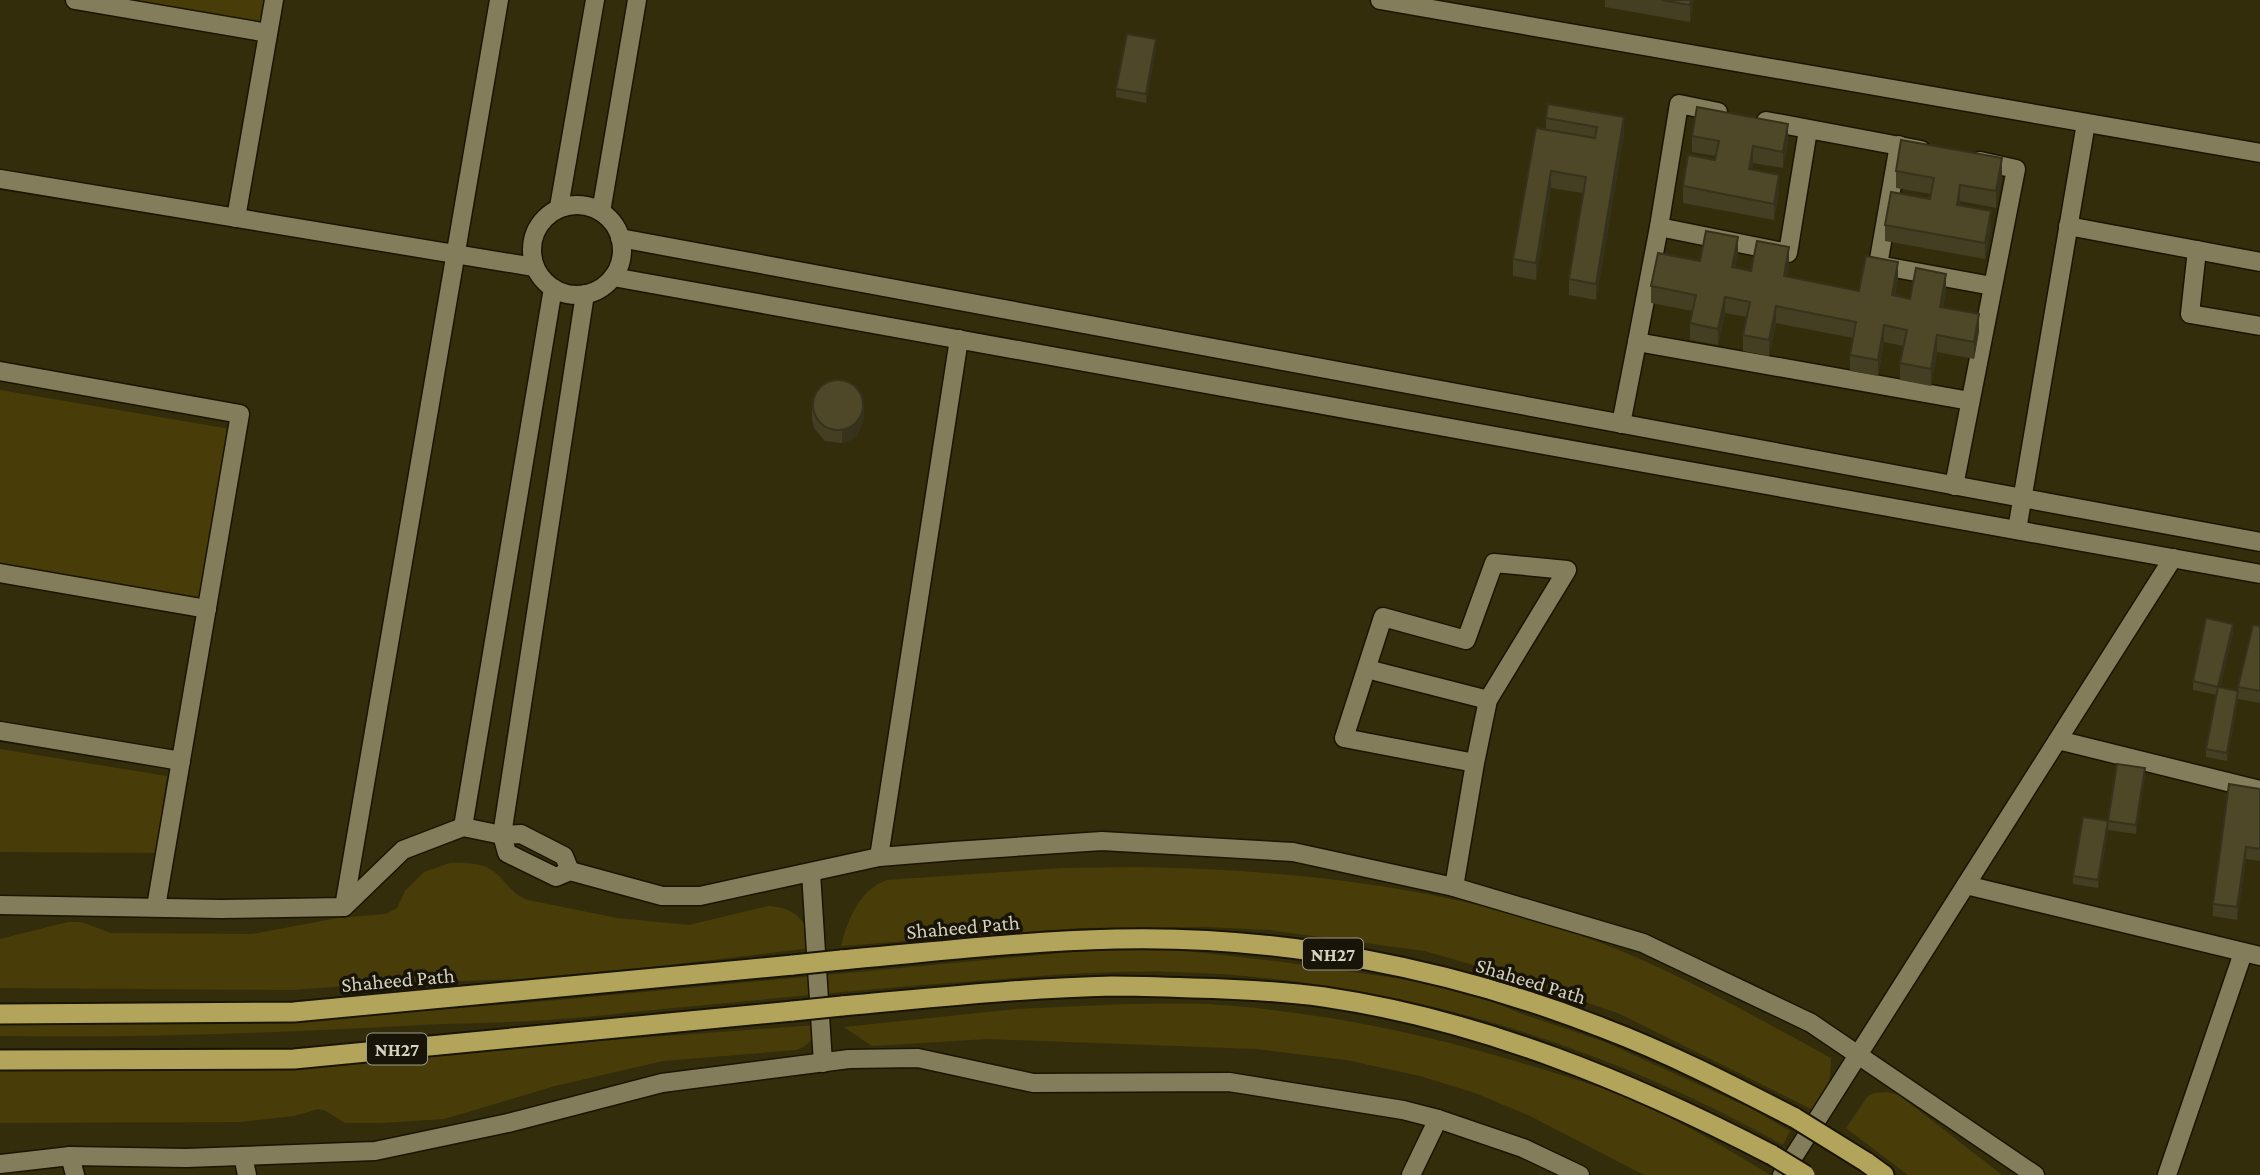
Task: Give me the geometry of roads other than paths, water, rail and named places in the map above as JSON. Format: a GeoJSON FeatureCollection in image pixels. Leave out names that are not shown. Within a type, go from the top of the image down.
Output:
{"type":"FeatureCollection","features":[{"type":"Feature","properties":{"kind":"highway","name":"Shaheed Path"},"geometry":{"type":"LineString","coordinates":[[0,1014],[294,1012],[1021,944],[1116,939],[1250,944],[1328,953],[1509,994],[1605,1028],[1727,1083],[1795,1118],[1884,1175]]}},
{"type":"Feature","properties":{"kind":"highway","name":"NH27"},"geometry":{"type":"LineString","coordinates":[[0,1060],[294,1059],[1023,990],[1114,986],[1240,989],[1323,997],[1400,1012],[1495,1037],[1566,1062],[1713,1124],[1805,1175]]}},
{"type":"Feature","properties":{"kind":"street"},"geometry":{"type":"LineString","coordinates":[[75,0],[268,33]]}},
{"type":"Feature","properties":{"kind":"street"},"geometry":{"type":"LineString","coordinates":[[236,218],[274,0]]}},
{"type":"Feature","properties":{"kind":"street"},"geometry":{"type":"LineString","coordinates":[[344,907],[499,0]]}},
{"type":"Feature","properties":{"kind":"street"},"geometry":{"type":"LineString","coordinates":[[559,207],[595,0]]}},
{"type":"Feature","properties":{"kind":"street"},"geometry":{"type":"LineString","coordinates":[[601,212],[637,0]]}},
{"type":"Feature","properties":{"kind":"street"},"geometry":{"type":"LineString","coordinates":[[1380,0],[2260,153]]}},
{"type":"Feature","properties":{"kind":"street"},"geometry":{"type":"LineString","coordinates":[[1621,424],[1660,227],[1679,104],[1938,153]]}},
{"type":"Feature","properties":{"kind":"street"},"geometry":{"type":"LineString","coordinates":[[2017,530],[2086,123]]}},
{"type":"Feature","properties":{"kind":"street"},"geometry":{"type":"LineString","coordinates":[[1660,227],[1788,253],[1808,130]]}},
{"type":"Feature","properties":{"kind":"street"},"geometry":{"type":"LineString","coordinates":[[1899,145],[1878,265],[1992,286]]}},
{"type":"Feature","properties":{"kind":"street"},"geometry":{"type":"LineString","coordinates":[[1954,486],[2016,169],[1964,158]]}},
{"type":"Feature","properties":{"kind":"street"},"geometry":{"type":"LineString","coordinates":[[0,178],[534,267]]}},
{"type":"Feature","properties":{"kind":"street"},"geometry":{"type":"LineString","coordinates":[[575,204],[594,207],[608,216],[620,238],[622,250],[619,267],[609,282],[594,292],[569,294],[553,288],[546,284],[534,267],[531,252],[534,232],[543,218],[559,207],[575,204]]}},
{"type":"Feature","properties":{"kind":"street"},"geometry":{"type":"LineString","coordinates":[[2068,226],[2260,262]]}},
{"type":"Feature","properties":{"kind":"street"},"geometry":{"type":"LineString","coordinates":[[620,238],[2260,542]]}},
{"type":"Feature","properties":{"kind":"street"},"geometry":{"type":"LineString","coordinates":[[2197,250],[2190,314],[2260,326]]}},
{"type":"Feature","properties":{"kind":"street"},"geometry":{"type":"LineString","coordinates":[[613,277],[2260,573]]}},
{"type":"Feature","properties":{"kind":"street"},"geometry":{"type":"LineString","coordinates":[[463,827],[553,288]]}},
{"type":"Feature","properties":{"kind":"street"},"geometry":{"type":"LineString","coordinates":[[502,835],[585,294]]}},
{"type":"Feature","properties":{"kind":"street"},"geometry":{"type":"LineString","coordinates":[[879,857],[959,339]]}},
{"type":"Feature","properties":{"kind":"street"},"geometry":{"type":"LineString","coordinates":[[1637,342],[1970,401]]}},
{"type":"Feature","properties":{"kind":"street"},"geometry":{"type":"LineString","coordinates":[[0,371],[240,414],[156,907]]}},
{"type":"Feature","properties":{"kind":"street"},"geometry":{"type":"LineString","coordinates":[[1783,1175],[2173,558]]}},
{"type":"Feature","properties":{"kind":"street"},"geometry":{"type":"LineString","coordinates":[[1454,887],[1488,700],[1567,570],[1494,563],[1466,640],[1383,617],[1344,738],[1475,763]]}},
{"type":"Feature","properties":{"kind":"street"},"geometry":{"type":"LineString","coordinates":[[0,573],[207,610]]}},
{"type":"Feature","properties":{"kind":"street"},"geometry":{"type":"LineString","coordinates":[[1367,669],[1488,700]]}},
{"type":"Feature","properties":{"kind":"street"},"geometry":{"type":"LineString","coordinates":[[0,731],[181,761]]}},
{"type":"Feature","properties":{"kind":"street"},"geometry":{"type":"LineString","coordinates":[[2058,740],[2260,790]]}},
{"type":"Feature","properties":{"kind":"street"},"geometry":{"type":"LineString","coordinates":[[0,905],[344,907],[403,849],[463,827],[502,835],[521,834],[564,856],[570,871],[662,896],[700,896],[879,857],[1116,841],[1293,852],[1454,887],[1643,943],[1811,1023],[2035,1175]]}},
{"type":"Feature","properties":{"kind":"street"},"geometry":{"type":"LineString","coordinates":[[811,873],[823,1063]]}},
{"type":"Feature","properties":{"kind":"street"},"geometry":{"type":"LineString","coordinates":[[1966,884],[2252,954],[2167,1175]]}},
{"type":"Feature","properties":{"kind":"street"},"geometry":{"type":"LineString","coordinates":[[0,1164],[70,1156],[186,1158],[375,1151],[508,1122],[662,1083],[849,1059],[918,1058],[1033,1083],[1229,1082],[1403,1110],[1523,1148],[1580,1175]]}},
{"type":"Feature","properties":{"kind":"street"},"geometry":{"type":"LineString","coordinates":[[1411,1175],[1438,1119]]}},
{"type":"Feature","properties":{"kind":"street"},"geometry":{"type":"LineString","coordinates":[[70,1156],[75,1175]]}},
{"type":"Feature","properties":{"kind":"street"},"geometry":{"type":"LineString","coordinates":[[243,1156],[247,1175]]}}]}
